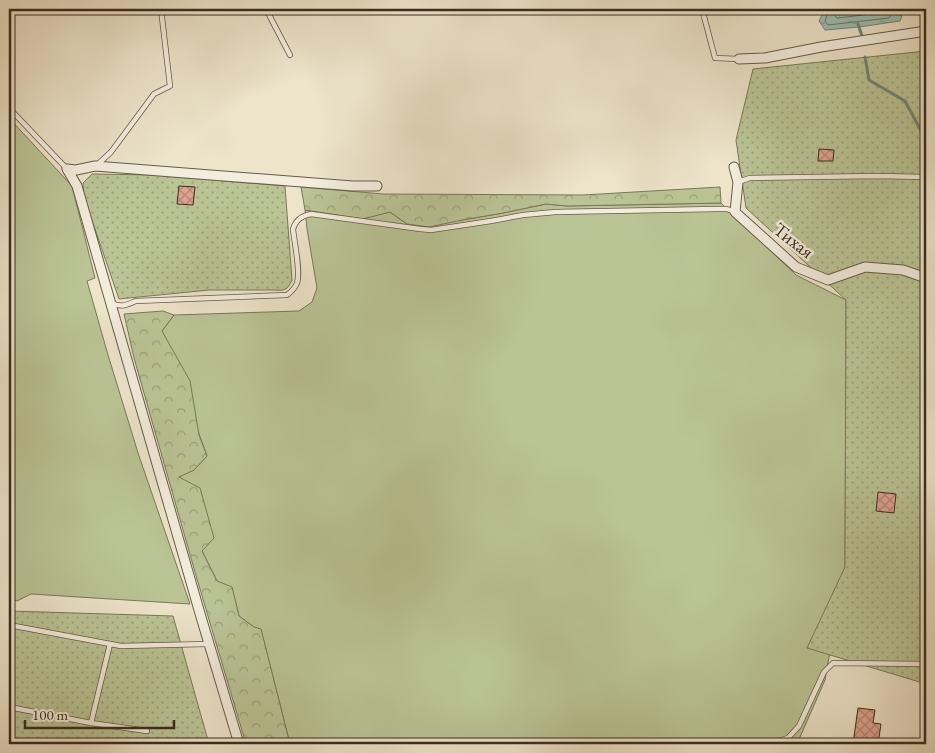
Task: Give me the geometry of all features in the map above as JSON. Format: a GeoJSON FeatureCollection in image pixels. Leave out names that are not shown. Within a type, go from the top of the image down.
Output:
{"type":"FeatureCollection","features":[{"type":"Feature","properties":{"kind":"street"},"geometry":{"type":"LineString","coordinates":[[739,59],[765,58],[820,47],[926,31]]}},
{"type":"Feature","properties":{"kind":"street"},"geometry":{"type":"LineString","coordinates":[[67,169],[76,170],[96,166],[353,186],[377,186]]}},
{"type":"Feature","properties":{"kind":"street"},"geometry":{"type":"LineString","coordinates":[[734,166],[738,182],[735,212]]}},
{"type":"Feature","properties":{"kind":"street"},"geometry":{"type":"LineString","coordinates":[[67,169],[77,186],[208,644],[239,744]]}},
{"type":"Feature","properties":{"kind":"street","name":"Тихая"},"geometry":{"type":"LineString","coordinates":[[735,212],[796,267],[828,280],[865,266],[903,270],[926,278]]}},
{"type":"Feature","properties":{"kind":"lane"},"geometry":{"type":"LineString","coordinates":[[96,166],[111,152],[154,94],[170,86],[161,9]]}},
{"type":"Feature","properties":{"kind":"lane"},"geometry":{"type":"LineString","coordinates":[[266,9],[290,55]]}},
{"type":"Feature","properties":{"kind":"lane"},"geometry":{"type":"LineString","coordinates":[[702,9],[715,58],[739,59]]}},
{"type":"Feature","properties":{"kind":"lane"},"geometry":{"type":"LineString","coordinates":[[924,9],[926,13]]}},
{"type":"Feature","properties":{"kind":"lane"},"geometry":{"type":"LineString","coordinates":[[9,108],[67,169]]}},
{"type":"Feature","properties":{"kind":"lane"},"geometry":{"type":"LineString","coordinates":[[738,182],[750,178],[926,176]]}},
{"type":"Feature","properties":{"kind":"lane"},"geometry":{"type":"LineString","coordinates":[[111,303],[124,306],[136,301],[287,295],[293,290],[298,274],[293,229],[296,222],[304,215],[311,214],[431,230],[523,215],[555,212],[721,209],[735,212]]}},
{"type":"Feature","properties":{"kind":"lane"},"geometry":{"type":"LineString","coordinates":[[9,626],[121,646],[208,644]]}},
{"type":"Feature","properties":{"kind":"lane"},"geometry":{"type":"LineString","coordinates":[[91,723],[110,644]]}},
{"type":"Feature","properties":{"kind":"lane"},"geometry":{"type":"LineString","coordinates":[[769,744],[788,738],[799,726],[824,672],[834,663],[926,664]]}},
{"type":"Feature","properties":{"kind":"lane"},"geometry":{"type":"LineString","coordinates":[[9,707],[91,723],[147,731]]}},
{"type":"Feature","properties":{"kind":"green space"},"geometry":{"type":"Polygon","coordinates":[[[926,51],[926,684],[807,648],[845,567],[846,300],[746,208],[736,140],[753,69],[926,51]]]}},
{"type":"Feature","properties":{"kind":"green space"},"geometry":{"type":"Polygon","coordinates":[[[9,118],[72,186],[95,278],[87,281],[139,456],[190,604],[31,594],[17,601],[9,599],[9,118]]]}},
{"type":"Feature","properties":{"kind":"green space"},"geometry":{"type":"Polygon","coordinates":[[[92,174],[153,175],[285,186],[292,280],[286,289],[281,290],[209,290],[119,299],[84,197],[83,183],[92,174]]]}},
{"type":"Feature","properties":{"kind":"green space"},"geometry":{"type":"Polygon","coordinates":[[[301,187],[383,194],[583,195],[720,187],[721,203],[567,206],[546,204],[429,227],[407,224],[390,212],[363,219],[305,210],[301,187]]]}},
{"type":"Feature","properties":{"kind":"green space"},"geometry":{"type":"Polygon","coordinates":[[[721,203],[796,275],[846,300],[845,567],[825,680],[797,744],[290,744],[261,630],[239,616],[232,588],[217,581],[202,551],[178,477],[194,470],[207,456],[162,331],[174,315],[299,311],[312,302],[317,288],[305,210],[363,218],[390,212],[407,224],[462,220],[546,204],[567,206],[721,203]]]}},
{"type":"Feature","properties":{"kind":"green space"},"geometry":{"type":"Polygon","coordinates":[[[163,311],[174,315],[162,331],[190,381],[199,435],[207,456],[194,470],[179,477],[200,488],[214,538],[202,551],[217,581],[232,587],[239,616],[254,627],[261,629],[290,744],[246,744],[197,579],[134,358],[124,314],[163,311]]]}},
{"type":"Feature","properties":{"kind":"green space"},"geometry":{"type":"Polygon","coordinates":[[[9,611],[173,616],[209,744],[9,744],[9,611]]]}},
{"type":"Feature","properties":{"kind":"water"},"geometry":{"type":"Polygon","coordinates":[[[825,9],[891,9],[902,16],[900,21],[825,30],[819,21],[825,9]]]}},
{"type":"Feature","properties":{"kind":"building"},"geometry":{"type":"Polygon","coordinates":[[[819,149],[834,150],[833,161],[818,161],[819,149]]]}},
{"type":"Feature","properties":{"kind":"building"},"geometry":{"type":"Polygon","coordinates":[[[179,186],[195,187],[193,205],[177,204],[179,186]]]}},
{"type":"Feature","properties":{"kind":"building"},"geometry":{"type":"Polygon","coordinates":[[[878,492],[896,494],[894,513],[876,511],[878,492]]]}},
{"type":"Feature","properties":{"kind":"building"},"geometry":{"type":"Polygon","coordinates":[[[858,708],[875,710],[873,723],[881,724],[878,744],[853,744],[858,708]]]}},
{"type":"Feature","properties":{"kind":"waterway"},"geometry":{"type":"LineString","coordinates":[[858,24],[862,36]]}},
{"type":"Feature","properties":{"kind":"waterway"},"geometry":{"type":"LineString","coordinates":[[865,57],[869,80],[905,101],[926,140]]}}]}
